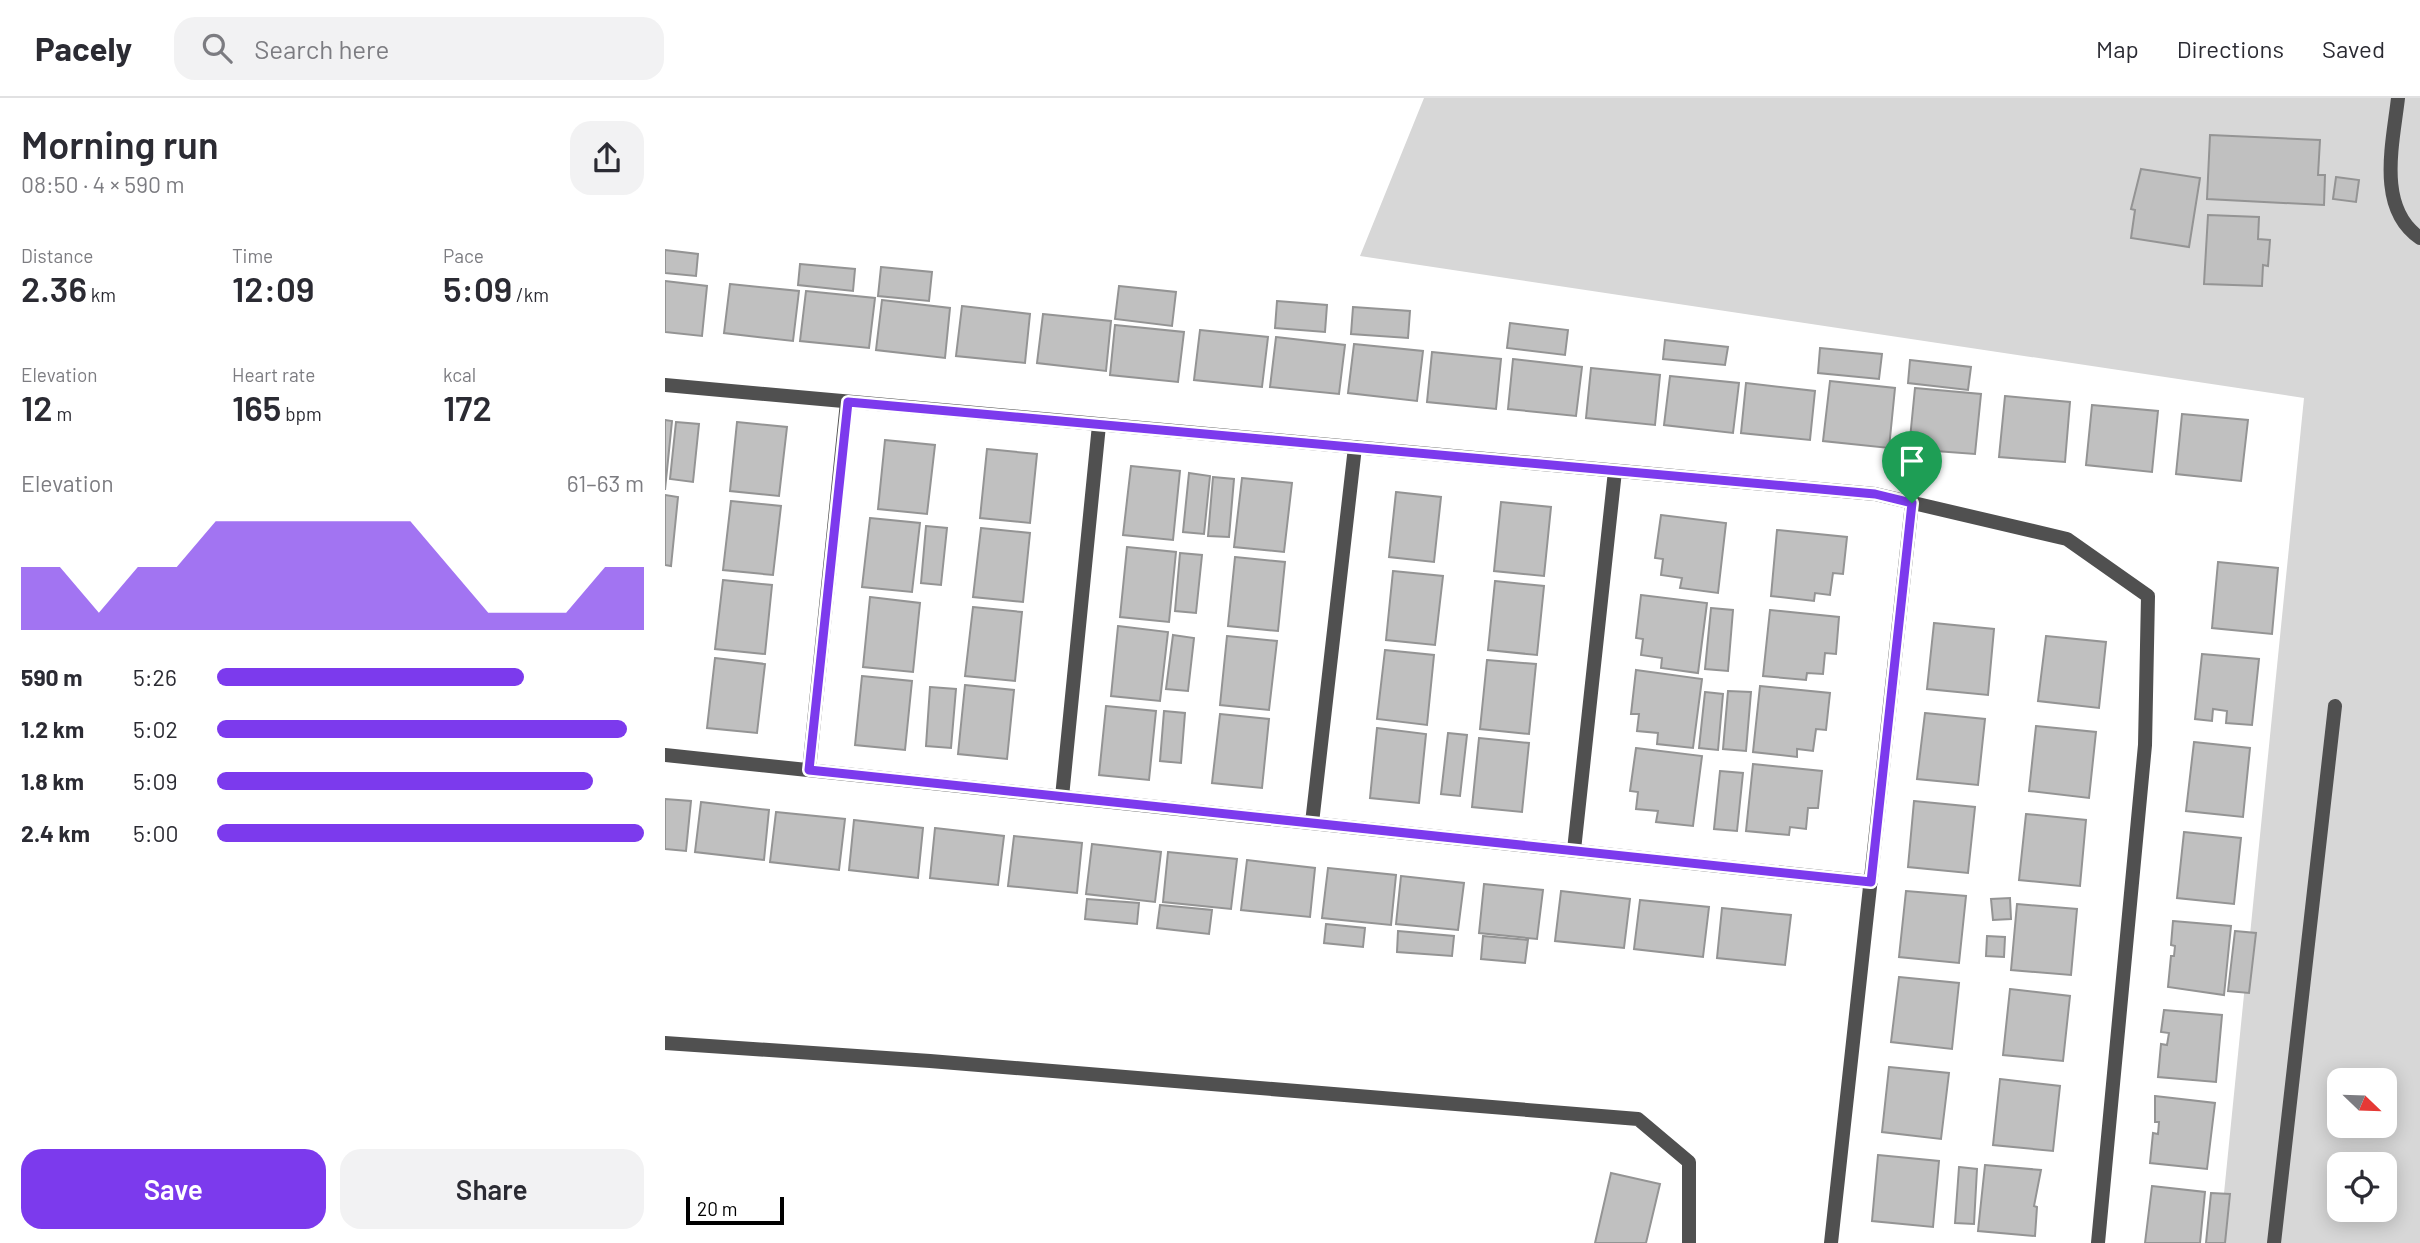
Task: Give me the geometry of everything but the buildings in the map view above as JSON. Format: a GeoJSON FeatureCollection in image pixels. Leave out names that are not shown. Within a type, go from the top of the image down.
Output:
{"type":"FeatureCollection","features":[{"type":"Feature","properties":{"kind":"street"},"geometry":{"type":"LineString","coordinates":[[2398,98],[2389,182],[2405,228],[2420,238]]}},
{"type":"Feature","properties":{"kind":"street"},"geometry":{"type":"LineString","coordinates":[[665,385],[1875,494],[2067,539],[2148,596],[2145,745],[2098,1243]]}},
{"type":"Feature","properties":{"kind":"street"},"geometry":{"type":"LineString","coordinates":[[809,770],[848,402]]}},
{"type":"Feature","properties":{"kind":"street"},"geometry":{"type":"LineString","coordinates":[[1062,797],[1099,425]]}},
{"type":"Feature","properties":{"kind":"street"},"geometry":{"type":"LineString","coordinates":[[1312,823],[1355,447]]}},
{"type":"Feature","properties":{"kind":"street"},"geometry":{"type":"LineString","coordinates":[[1574,850],[1615,471]]}},
{"type":"Feature","properties":{"kind":"street"},"geometry":{"type":"LineString","coordinates":[[1831,1243],[1912,503]]}},
{"type":"Feature","properties":{"kind":"street"},"geometry":{"type":"LineString","coordinates":[[2274,1243],[2335,706]]}},
{"type":"Feature","properties":{"kind":"street"},"geometry":{"type":"LineString","coordinates":[[665,755],[1871,882]]}},
{"type":"Feature","properties":{"kind":"street"},"geometry":{"type":"LineString","coordinates":[[665,1043],[984,1065],[1638,1119],[1689,1162],[1689,1243]]}},
{"type":"Feature","properties":{"kind":"shaded area"},"geometry":{"type":"Polygon","coordinates":[[[1424,98],[2420,98],[2420,1243],[2219,1243],[2304,398],[1360,256],[1424,98]]]}},
{"type":"Feature","properties":{"kind":"route"},"geometry":{"type":"LineString","coordinates":[[848,402],[1875,494],[1912,503],[1871,882],[809,770],[848,402]]}}]}
